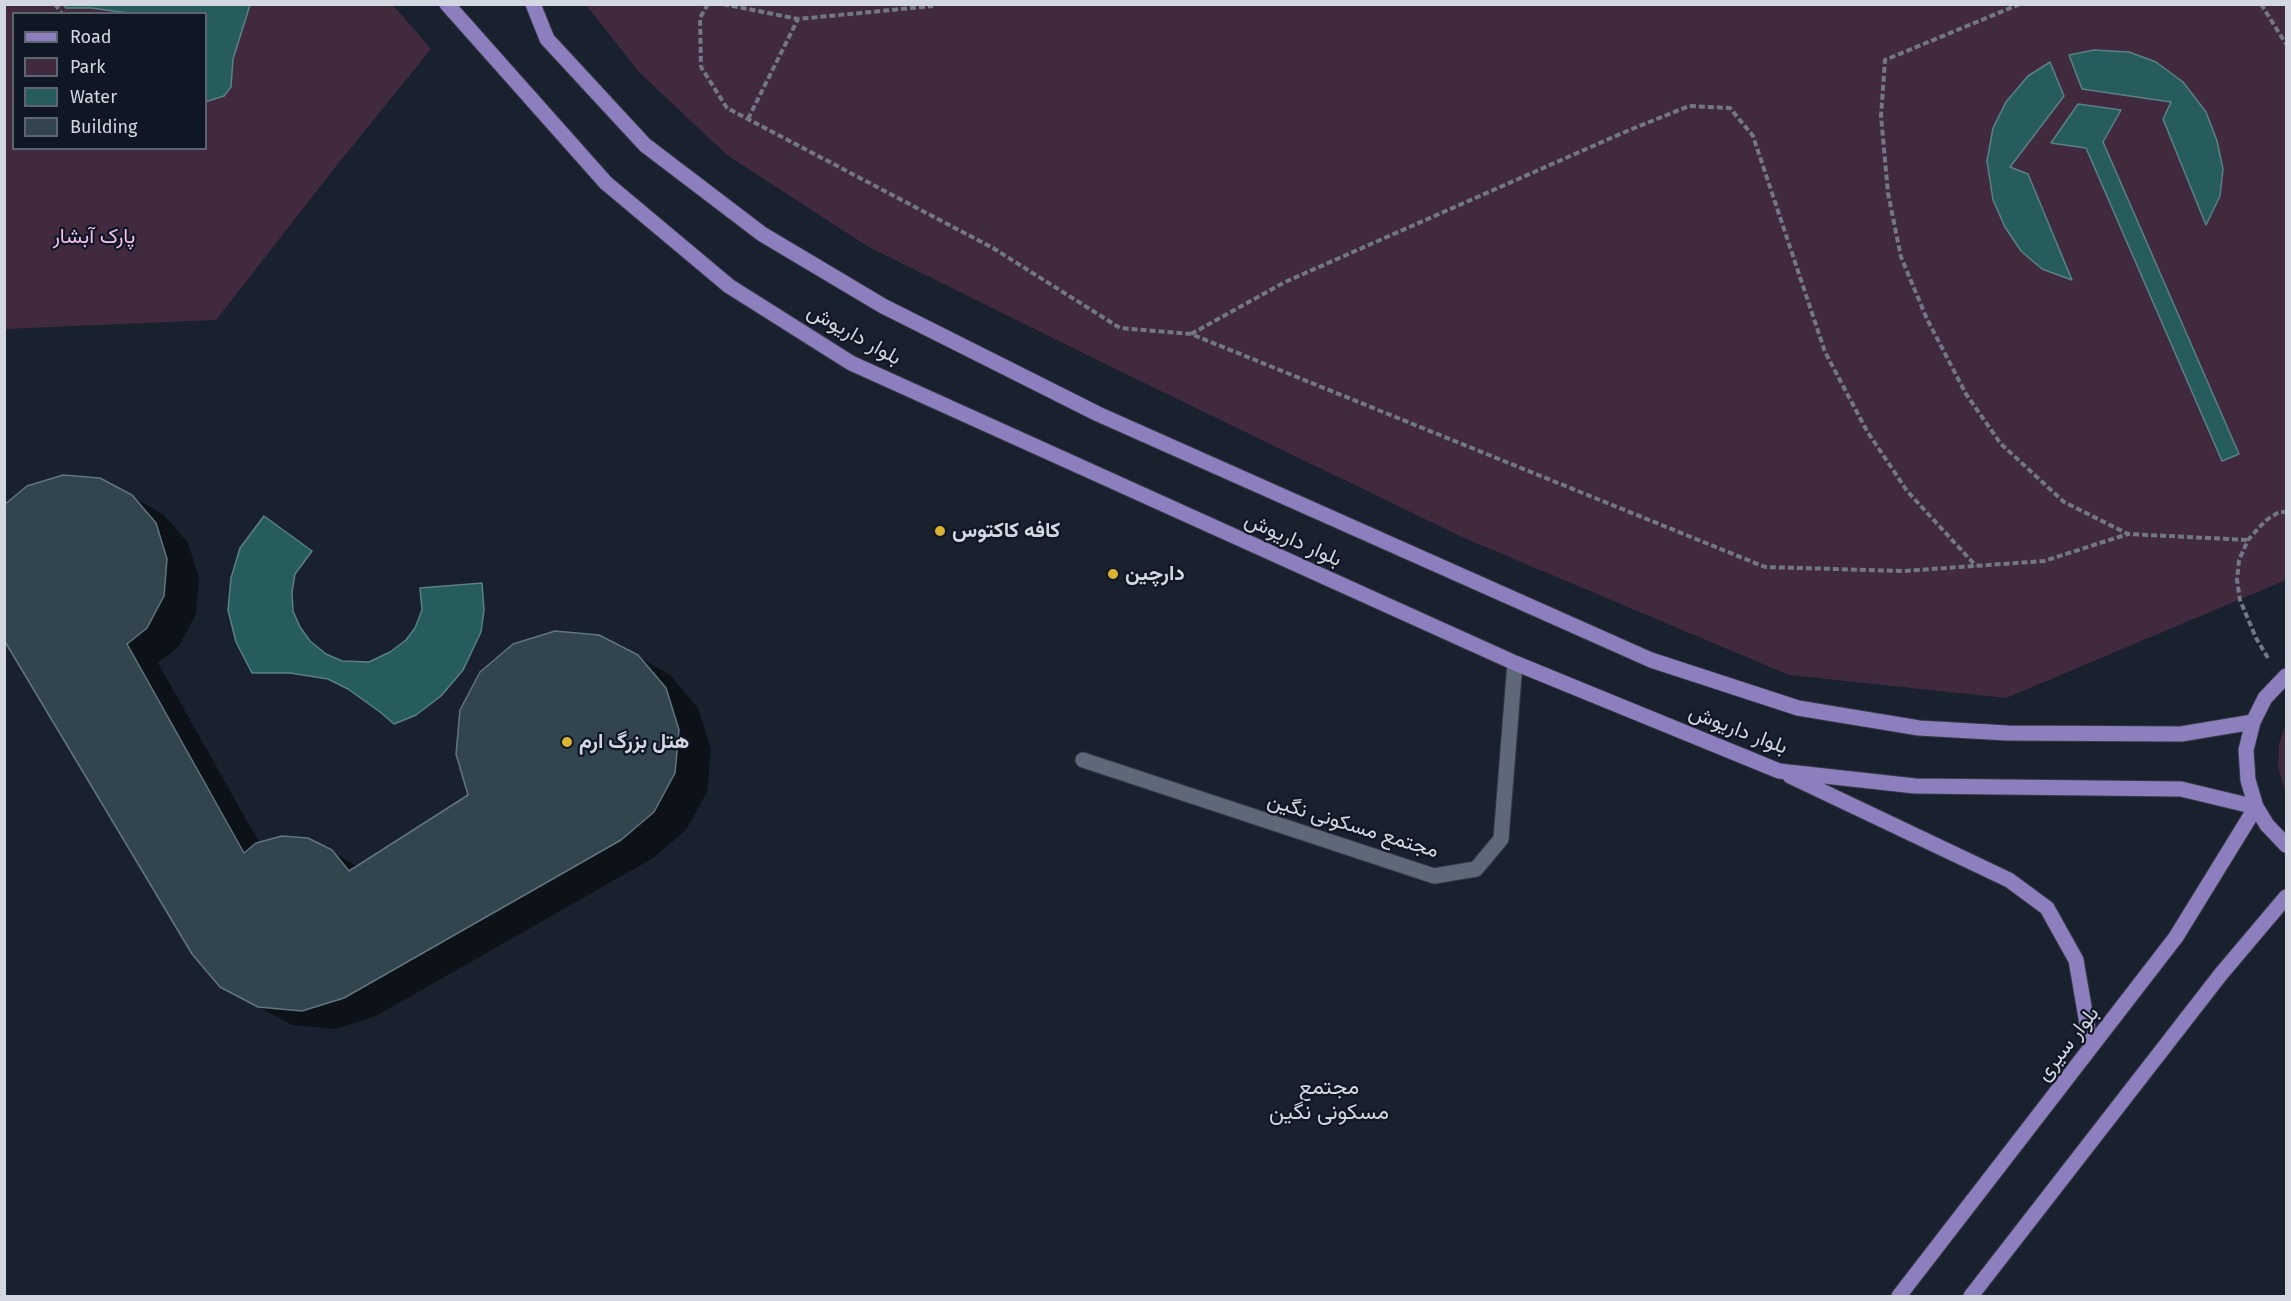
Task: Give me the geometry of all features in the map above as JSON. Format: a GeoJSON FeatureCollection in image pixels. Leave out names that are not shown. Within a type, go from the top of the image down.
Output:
{"type":"FeatureCollection","features":[{"type":"Feature","properties":{"kind":"main road","name":"بلوار داریوش"},"geometry":{"type":"LineString","coordinates":[[447,4],[606,183],[729,286],[851,363],[1515,663],[1779,771],[1916,786],[2181,789],[2256,807]]}},
{"type":"Feature","properties":{"kind":"main road","name":"بلوار داریوش"},"geometry":{"type":"LineString","coordinates":[[533,4],[547,39],[645,145],[762,234],[883,306],[1098,414],[1651,660],[1798,708],[1919,728],[2007,733],[2181,734],[2253,722]]}},
{"type":"Feature","properties":{"kind":"main road"},"geometry":{"type":"LineString","coordinates":[[2285,677],[2265,698],[2253,722],[2246,750],[2248,780],[2256,807],[2267,825],[2286,845]]}},
{"type":"Feature","properties":{"kind":"main road"},"geometry":{"type":"LineString","coordinates":[[1779,771],[2009,880],[2047,908],[2076,960],[2091,1047]]}},
{"type":"Feature","properties":{"kind":"main road","name":"بلوار سیری"},"geometry":{"type":"LineString","coordinates":[[1899,1296],[2176,937],[2256,807]]}},
{"type":"Feature","properties":{"kind":"main road"},"geometry":{"type":"LineString","coordinates":[[1971,1296],[2221,974],[2286,897]]}},
{"type":"Feature","properties":{"kind":"street","name":"مجتمع مسکونی نگین"},"geometry":{"type":"LineString","coordinates":[[1083,760],[1434,876],[1476,869],[1501,839],[1515,663]]}},
{"type":"Feature","properties":{"kind":"path"},"geometry":{"type":"LineString","coordinates":[[708,4],[700,18],[701,67],[727,108],[993,248],[1120,328],[1191,334],[1765,567],[1904,571],[2044,561],[2128,534],[2248,540]]}},
{"type":"Feature","properties":{"kind":"path"},"geometry":{"type":"LineString","coordinates":[[723,4],[798,19],[933,6]]}},
{"type":"Feature","properties":{"kind":"path"},"geometry":{"type":"LineString","coordinates":[[2020,4],[1884,60],[1881,116],[1888,193],[1900,257],[1927,319],[1966,394],[2001,444],[2064,502],[2128,534]]}},
{"type":"Feature","properties":{"kind":"path"},"geometry":{"type":"LineString","coordinates":[[2261,4],[2286,44]]}},
{"type":"Feature","properties":{"kind":"path"},"geometry":{"type":"LineString","coordinates":[[748,119],[798,19]]}},
{"type":"Feature","properties":{"kind":"path"},"geometry":{"type":"LineString","coordinates":[[1191,334],[1285,282],[1638,127],[1689,106],[1730,108],[1754,136],[1825,352],[1862,422],[1907,491],[1977,567]]}},
{"type":"Feature","properties":{"kind":"path"},"geometry":{"type":"LineString","coordinates":[[2285,677],[2265,654],[2256,638],[2240,600],[2237,580],[2239,560],[2248,540],[2265,521],[2279,512],[2286,512]]}},
{"type":"Feature","properties":{"kind":"green space","name":"پارک آبشار"},"geometry":{"type":"Polygon","coordinates":[[[4,5],[393,5],[431,49],[216,320],[5,329],[4,5]]]}},
{"type":"Feature","properties":{"kind":"green space"},"geometry":{"type":"Polygon","coordinates":[[[586,5],[2286,5],[2286,580],[2006,698],[1789,675],[1462,537],[867,246],[727,155],[640,73],[586,5]]]}},
{"type":"Feature","properties":{"kind":"green space"},"geometry":{"type":"Polygon","coordinates":[[[2286,724],[2286,793],[2278,767],[2279,744],[2286,724]]]}},
{"type":"Feature","properties":{"kind":"water"},"geometry":{"type":"Polygon","coordinates":[[[64,5],[250,5],[233,59],[231,87],[224,96],[208,101],[207,12],[121,12],[91,8],[66,8],[64,5]]]}},
{"type":"Feature","properties":{"kind":"water"},"geometry":{"type":"Polygon","coordinates":[[[2094,50],[2129,52],[2156,62],[2183,82],[2206,112],[2217,141],[2223,169],[2220,196],[2206,225],[2163,119],[2171,102],[2082,89],[2069,55],[2094,50]]]}},
{"type":"Feature","properties":{"kind":"water"},"geometry":{"type":"Polygon","coordinates":[[[2050,62],[2064,96],[2010,167],[2028,174],[2072,280],[2042,269],[2021,251],[2005,227],[1993,200],[1987,161],[1993,128],[2006,102],[2028,76],[2050,62]]]}},
{"type":"Feature","properties":{"kind":"water"},"geometry":{"type":"Polygon","coordinates":[[[2078,104],[2121,110],[2103,142],[2239,454],[2222,461],[2086,148],[2051,143],[2078,104]]]}},
{"type":"Feature","properties":{"kind":"water"},"geometry":{"type":"Polygon","coordinates":[[[264,516],[312,551],[295,574],[292,592],[293,611],[310,641],[326,654],[342,661],[369,662],[390,652],[406,640],[415,628],[422,610],[420,588],[482,583],[484,610],[481,632],[463,670],[441,696],[416,715],[394,724],[348,689],[328,679],[290,673],[252,673],[236,642],[228,610],[231,578],[240,548],[264,516]]]}},
{"type":"Feature","properties":{"kind":"building","name":"هتل بزرگ ارم"},"geometry":{"type":"Polygon","coordinates":[[[63,475],[100,478],[132,495],[156,523],[167,559],[164,596],[147,628],[127,644],[244,853],[256,843],[282,836],[308,838],[332,850],[349,871],[468,795],[456,754],[460,710],[480,672],[513,644],[555,631],[599,635],[638,655],[666,688],[679,730],[675,773],[654,812],[621,840],[344,998],[302,1011],[258,1007],[220,987],[192,954],[4,640],[4,505],[27,486],[63,475]]]}},
{"type":"Feature","properties":{"kind":"place","name":"کافه کاکتوس"},"geometry":{"type":"Point","coordinates":[940,531]}},
{"type":"Feature","properties":{"kind":"place","name":"دارچین"},"geometry":{"type":"Point","coordinates":[1113,574]}},
{"type":"Feature","properties":{"kind":"place","name":"هتل بزرگ ارم"},"geometry":{"type":"Point","coordinates":[567,742]}},
{"type":"Feature","properties":{"kind":"district","name":"مجتمع مسکونی نگین"},"geometry":{"type":"Point","coordinates":[1329,1100]}}]}
